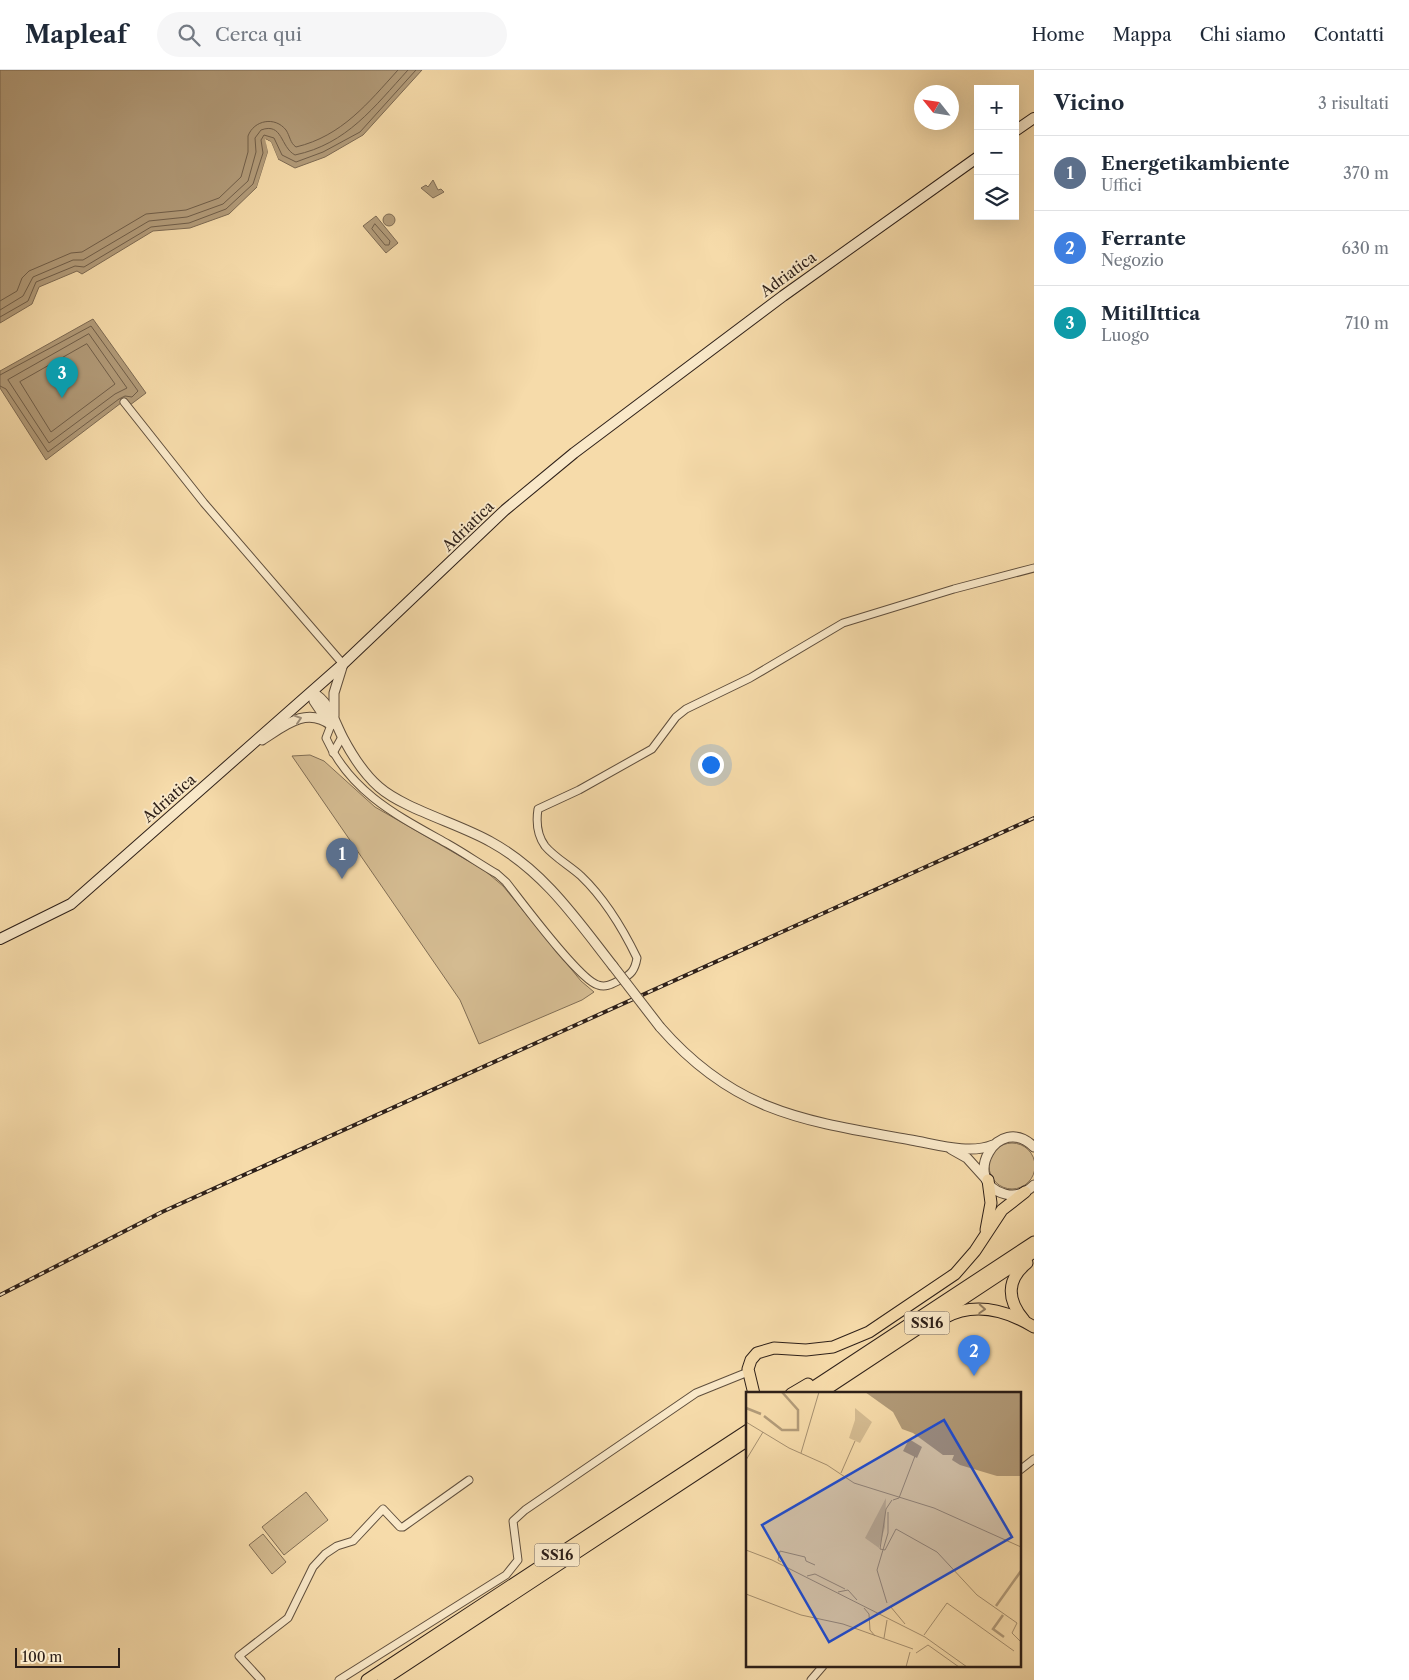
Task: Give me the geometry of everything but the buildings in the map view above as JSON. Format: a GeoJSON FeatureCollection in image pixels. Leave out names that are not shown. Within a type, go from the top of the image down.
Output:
{"type":"FeatureCollection","features":[{"type":"Feature","properties":{"kind":"highway","name":"SS16"},"geometry":{"type":"LineString","coordinates":[[983,1240],[990,1208],[988,1180]]}},
{"type":"Feature","properties":{"kind":"highway","name":"SS16"},"geometry":{"type":"LineString","coordinates":[[751,1383],[753,1358],[764,1350],[776,1347],[823,1349],[844,1344],[861,1336],[951,1277],[969,1259],[1004,1208],[1031,1190]]}},
{"type":"Feature","properties":{"kind":"highway","name":"SS16"},"geometry":{"type":"LineString","coordinates":[[806,1392],[1034,1242]]}},
{"type":"Feature","properties":{"kind":"highway","name":"SS16"},"geometry":{"type":"LineString","coordinates":[[822,1392],[1034,1252]]}},
{"type":"Feature","properties":{"kind":"highway","name":"SS16"},"geometry":{"type":"LineString","coordinates":[[1031,1325],[1014,1307],[1011,1289],[1017,1272],[1034,1257]]}},
{"type":"Feature","properties":{"kind":"highway","name":"SS16"},"geometry":{"type":"LineString","coordinates":[[890,1347],[948,1315],[965,1309],[993,1310],[1031,1325]]}},
{"type":"Feature","properties":{"kind":"highway","name":"SS16"},"geometry":{"type":"LineString","coordinates":[[795,1392],[867,1352]]}},
{"type":"Feature","properties":{"kind":"highway"},"geometry":{"type":"LineString","coordinates":[[751,1383],[760,1392]]}},
{"type":"Feature","properties":{"kind":"highway","name":"SS16"},"geometry":{"type":"LineString","coordinates":[[691,1467],[746,1423]]}},
{"type":"Feature","properties":{"kind":"highway","name":"SS16"},"geometry":{"type":"LineString","coordinates":[[367,1680],[746,1431]]}},
{"type":"Feature","properties":{"kind":"highway","name":"SS16"},"geometry":{"type":"LineString","coordinates":[[383,1680],[746,1441]]}},
{"type":"Feature","properties":{"kind":"main road"},"geometry":{"type":"LineString","coordinates":[[1016,130],[1034,118]]}},
{"type":"Feature","properties":{"kind":"main road","name":"Adriatica"},"geometry":{"type":"LineString","coordinates":[[0,939],[71,904],[312,692],[505,510],[546,476],[622,416],[783,296],[974,160]]}},
{"type":"Feature","properties":{"kind":"street"},"geometry":{"type":"LineString","coordinates":[[124,402],[204,503],[343,664],[334,693],[333,722],[326,738],[332,753],[365,792],[379,804],[450,845],[501,878],[559,950],[591,982],[606,986],[630,976],[636,967],[637,958],[596,892],[582,876],[546,847],[539,835],[536,819],[538,809],[579,790],[652,749],[676,716],[686,709],[750,678],[843,623],[954,589],[1034,568]]}},
{"type":"Feature","properties":{"kind":"street"},"geometry":{"type":"LineString","coordinates":[[312,692],[316,703],[333,722],[365,772],[383,790],[493,842],[536,874],[562,901],[660,1027],[684,1053],[707,1072],[734,1090],[764,1105],[816,1122],[941,1145],[977,1149],[993,1145],[1005,1139],[1034,1140]]}},
{"type":"Feature","properties":{"kind":"street"},"geometry":{"type":"LineString","coordinates":[[242,754],[297,719],[314,717],[333,722]]}},
{"type":"Feature","properties":{"kind":"street"},"geometry":{"type":"LineString","coordinates":[[332,753],[342,737]]}},
{"type":"Feature","properties":{"kind":"street"},"geometry":{"type":"LineString","coordinates":[[1023,1140],[1034,1147]]}},
{"type":"Feature","properties":{"kind":"street"},"geometry":{"type":"LineString","coordinates":[[941,1145],[966,1158],[995,1189],[1005,1194],[1016,1195],[1031,1190]]}},
{"type":"Feature","properties":{"kind":"street"},"geometry":{"type":"LineString","coordinates":[[988,1180],[984,1163],[993,1145]]}},
{"type":"Feature","properties":{"kind":"street"},"geometry":{"type":"LineString","coordinates":[[339,1680],[506,1574],[518,1560],[513,1521],[525,1510],[696,1393],[751,1383]]}},
{"type":"Feature","properties":{"kind":"street"},"geometry":{"type":"LineString","coordinates":[[1022,1469],[1034,1459]]}},
{"type":"Feature","properties":{"kind":"street"},"geometry":{"type":"LineString","coordinates":[[261,1680],[239,1656],[288,1618],[313,1567],[325,1554],[337,1546],[352,1541],[382,1508],[400,1527],[404,1527],[469,1480]]}},
{"type":"Feature","properties":{"kind":"street"},"geometry":{"type":"LineString","coordinates":[[811,1680],[821,1668]]}},
{"type":"Feature","properties":{"kind":"shaded area"},"geometry":{"type":"Polygon","coordinates":[[[310,755],[324,761],[375,807],[484,870],[503,886],[581,981],[594,992],[582,1000],[479,1044],[460,1000],[292,756],[310,755]]]}},
{"type":"Feature","properties":{"kind":"shaded area"},"geometry":{"type":"Polygon","coordinates":[[[1012,1143],[1025,1147],[1031,1153],[1035,1166],[1031,1179],[1025,1185],[1012,1189],[999,1185],[993,1179],[989,1166],[993,1153],[999,1147],[1012,1143]]]}},
{"type":"Feature","properties":{"kind":"shaded area"},"geometry":{"type":"Polygon","coordinates":[[[306,1492],[328,1520],[284,1555],[262,1527],[306,1492]]]}},
{"type":"Feature","properties":{"kind":"shaded area"},"geometry":{"type":"Polygon","coordinates":[[[263,1534],[286,1562],[272,1574],[249,1545],[263,1534]]]}},
{"type":"Feature","properties":{"kind":"water"},"geometry":{"type":"Polygon","coordinates":[[[0,70],[422,70],[363,135],[325,157],[295,168],[278,159],[271,142],[266,139],[268,152],[257,187],[229,214],[190,228],[153,231],[82,274],[77,271],[39,287],[32,304],[0,323],[0,70]]]}},
{"type":"Feature","properties":{"kind":"water"},"geometry":{"type":"Polygon","coordinates":[[[433,180],[438,190],[441,189],[444,192],[433,198],[421,188],[426,185],[428,187],[433,180]]]}},
{"type":"Feature","properties":{"kind":"water"},"geometry":{"type":"Polygon","coordinates":[[[387,214],[391,214],[395,220],[391,226],[387,226],[383,222],[383,218],[387,214]]]}},
{"type":"Feature","properties":{"kind":"water"},"geometry":{"type":"Polygon","coordinates":[[[376,216],[398,243],[386,253],[363,226],[376,216]]]}},
{"type":"Feature","properties":{"kind":"water"},"geometry":{"type":"Polygon","coordinates":[[[93,319],[146,393],[130,405],[121,403],[46,460],[0,388],[0,371],[93,319]]]}},
{"type":"Feature","properties":{"kind":"pier"},"geometry":{"type":"Polygon","coordinates":[[[265,139],[271,142],[278,162],[269,143],[270,153],[259,189],[257,187],[268,152],[265,139]]]}},
{"type":"Feature","properties":{"kind":"railway"},"geometry":{"type":"LineString","coordinates":[[0,1295],[162,1212],[1034,818]]}},
{"type":"Feature","properties":{"kind":"place","name":"MitilIttica"},"geometry":{"type":"Point","coordinates":[62,398]}},
{"type":"Feature","properties":{"kind":"place","name":"Energetikambiente"},"geometry":{"type":"Point","coordinates":[342,879]}},
{"type":"Feature","properties":{"kind":"place","name":"Ferrante"},"geometry":{"type":"Point","coordinates":[974,1376]}}]}
